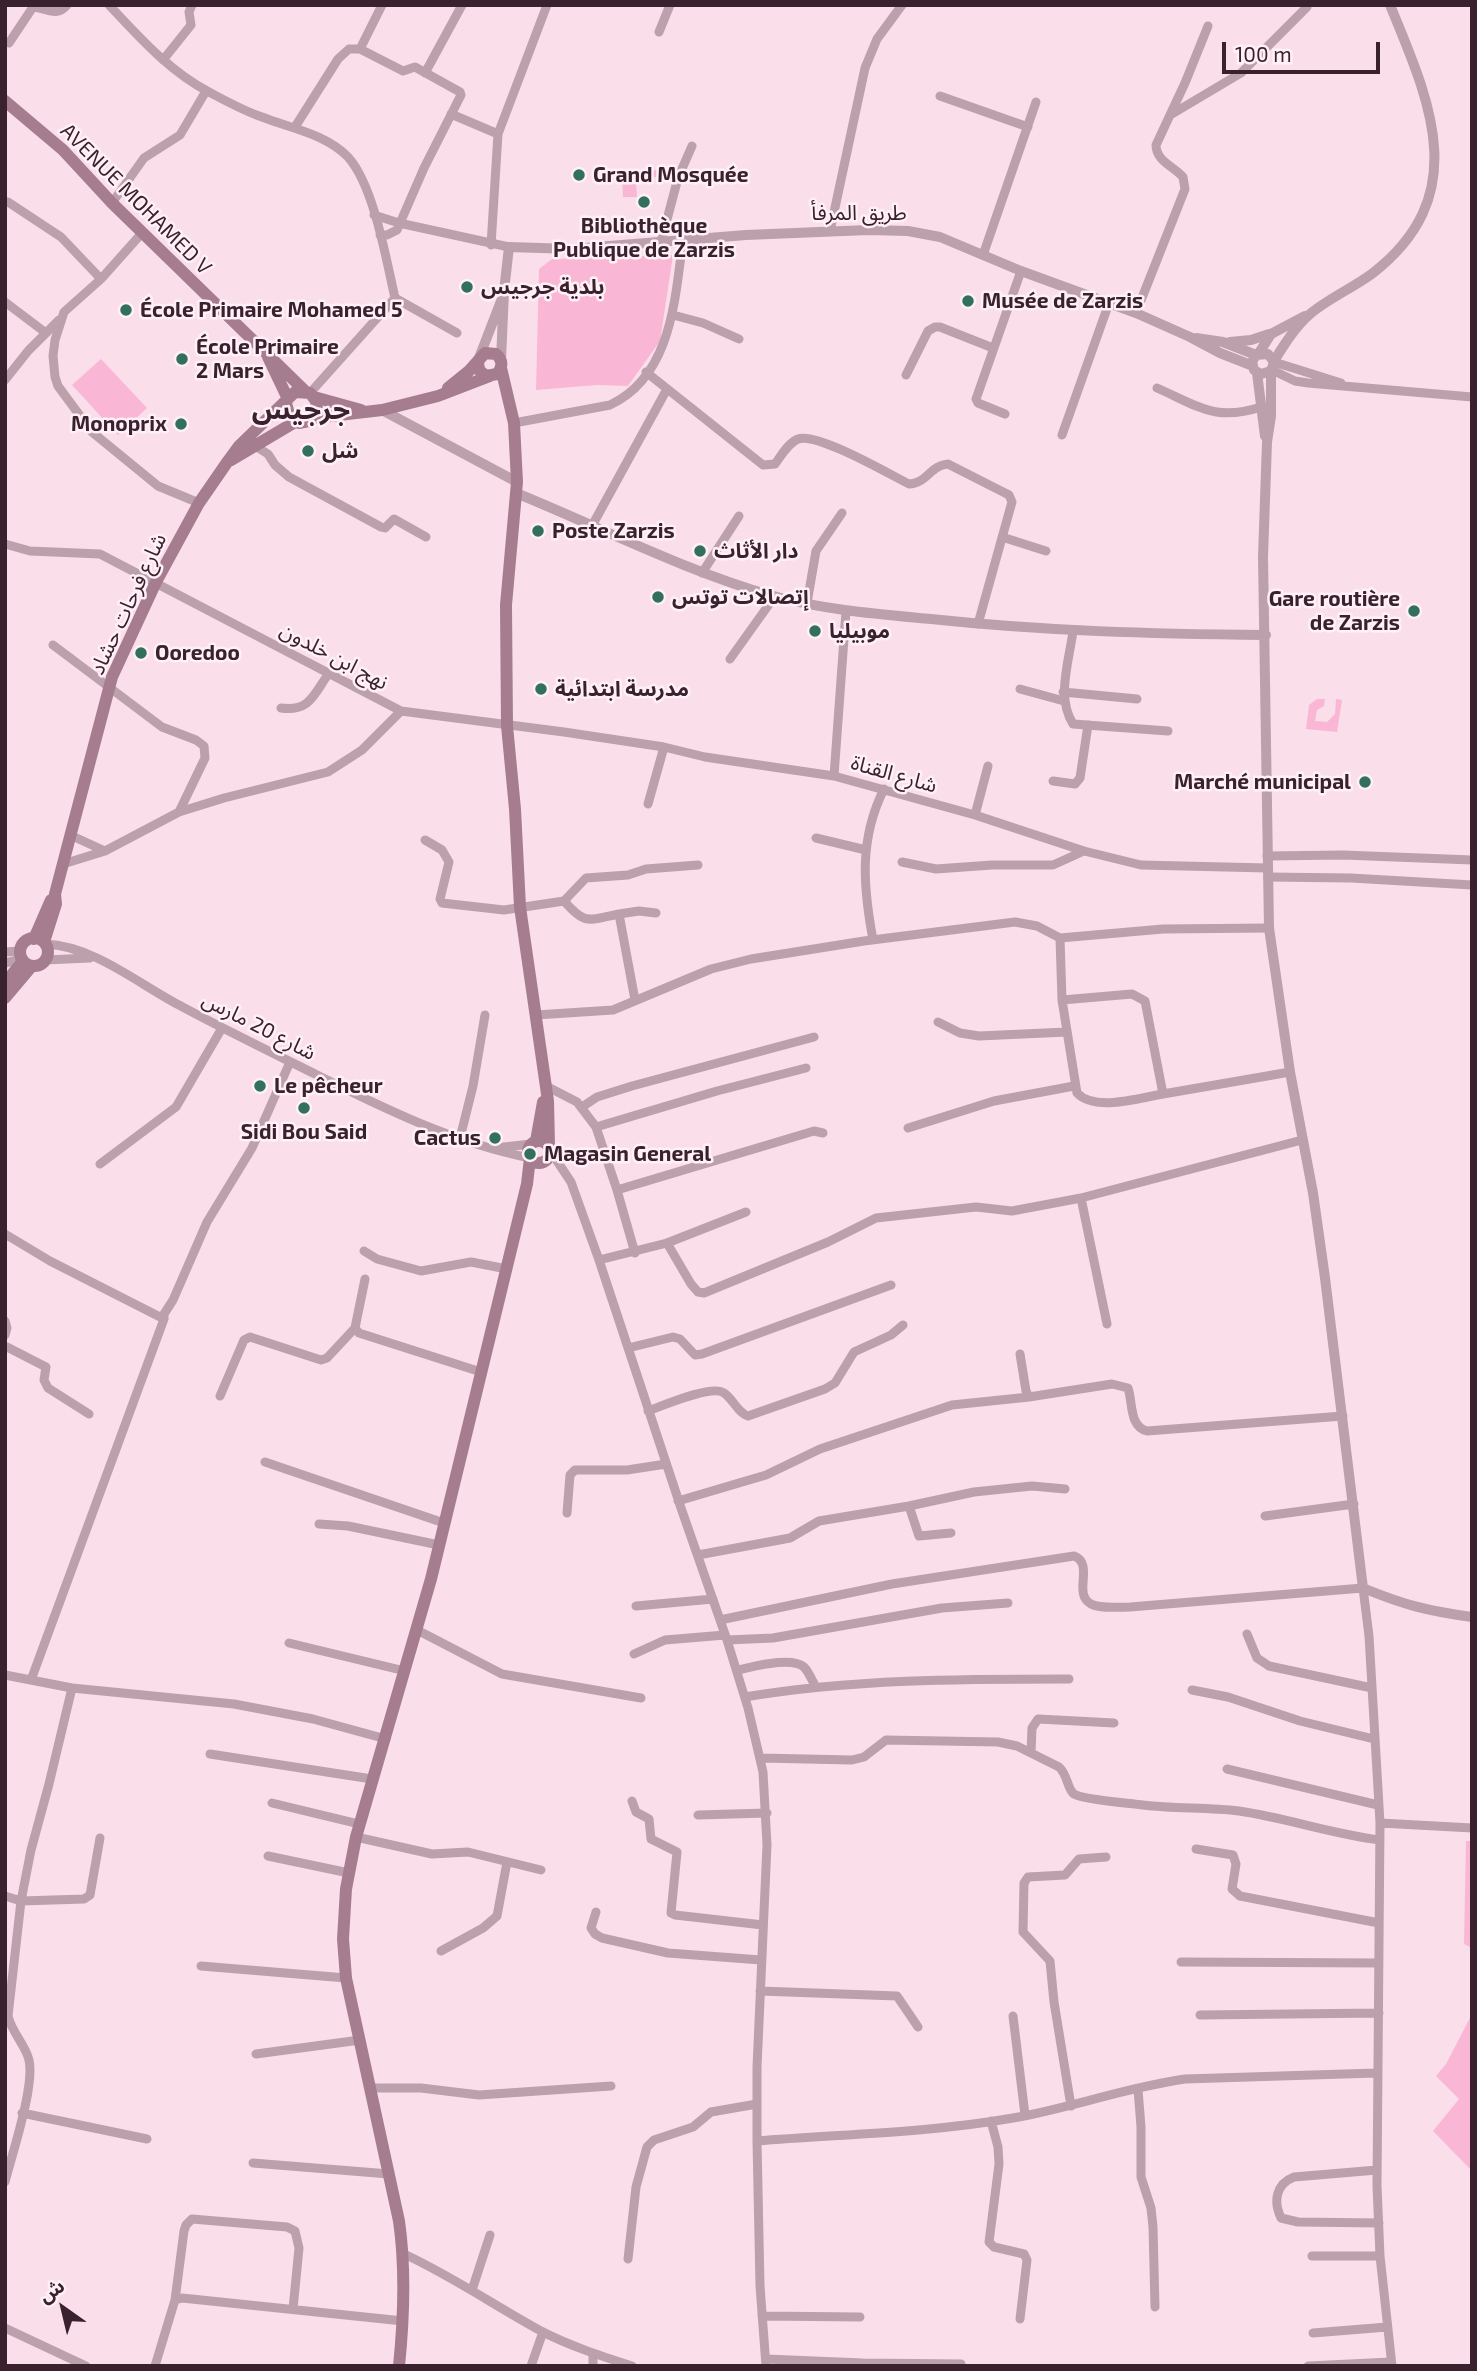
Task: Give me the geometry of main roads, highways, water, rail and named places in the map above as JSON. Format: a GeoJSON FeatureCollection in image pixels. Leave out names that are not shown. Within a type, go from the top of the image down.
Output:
{"type":"FeatureCollection","features":[{"type":"Feature","properties":{"kind":"main road","name":"AVENUE MOHAMED V"},"geometry":{"type":"LineString","coordinates":[[5,101],[63,149],[142,233],[267,356],[310,394]]}},
{"type":"Feature","properties":{"kind":"main road"},"geometry":{"type":"LineString","coordinates":[[438,396],[485,353],[493,352],[510,402],[514,423],[517,488],[506,605],[507,726],[520,907],[550,1116],[548,1159],[534,1153]]}},
{"type":"Feature","properties":{"kind":"main road","name":"AVENUE MOHAMED V"},"geometry":{"type":"LineString","coordinates":[[267,356],[287,401]]}},
{"type":"Feature","properties":{"kind":"main road"},"geometry":{"type":"LineString","coordinates":[[478,360],[479,370],[497,370]]}},
{"type":"Feature","properties":{"kind":"main road"},"geometry":{"type":"LineString","coordinates":[[369,412],[310,394],[295,392],[287,401],[287,414],[295,422],[306,422],[313,418],[369,412],[382,410],[438,396],[497,370]]}},
{"type":"Feature","properties":{"kind":"main road"},"geometry":{"type":"LineString","coordinates":[[310,394],[317,405],[313,418]]}},
{"type":"Feature","properties":{"kind":"main road","name":"شارع فرحات حشاد"},"geometry":{"type":"LineString","coordinates":[[41,942],[56,904],[55,894],[112,677],[156,582],[199,503],[239,446],[287,401]]}},
{"type":"Feature","properties":{"kind":"main road","name":"شارع فرحات حشاد"},"geometry":{"type":"LineString","coordinates":[[228,461],[295,422]]}},
{"type":"Feature","properties":{"kind":"main road"},"geometry":{"type":"LineString","coordinates":[[5,998],[24,959],[23,944],[41,942],[48,952],[46,960],[40,965],[24,959]]}},
{"type":"Feature","properties":{"kind":"main road"},"geometry":{"type":"LineString","coordinates":[[5,983],[24,959]]}},
{"type":"Feature","properties":{"kind":"main road"},"geometry":{"type":"LineString","coordinates":[[400,2366],[404,2254],[346,1978],[343,1939],[349,1873],[357,1830],[386,1739],[439,1545],[527,1184],[546,1089]]}},
{"type":"Feature","properties":{"kind":"main road"},"geometry":{"type":"LineString","coordinates":[[534,1153],[543,1141],[550,1149]]}},
{"type":"Feature","properties":{"kind":"place","name":"Grand Mosquée"},"geometry":{"type":"Point","coordinates":[579,175]}},
{"type":"Feature","properties":{"kind":"place","name":"Bibliothèque Publique de Zarzis"},"geometry":{"type":"Point","coordinates":[644,202]}},
{"type":"Feature","properties":{"kind":"place","name":"بلدية جرجيس"},"geometry":{"type":"Point","coordinates":[467,287]}},
{"type":"Feature","properties":{"kind":"place","name":"Musée de Zarzis"},"geometry":{"type":"Point","coordinates":[968,301]}},
{"type":"Feature","properties":{"kind":"place","name":"École Primaire Mohamed 5"},"geometry":{"type":"Point","coordinates":[126,310]}},
{"type":"Feature","properties":{"kind":"place","name":"École Primaire 2 Mars"},"geometry":{"type":"Point","coordinates":[182,359]}},
{"type":"Feature","properties":{"kind":"place","name":"Monoprix"},"geometry":{"type":"Point","coordinates":[181,424]}},
{"type":"Feature","properties":{"kind":"place","name":"شل"},"geometry":{"type":"Point","coordinates":[308,451]}},
{"type":"Feature","properties":{"kind":"place","name":"Poste Zarzis"},"geometry":{"type":"Point","coordinates":[538,531]}},
{"type":"Feature","properties":{"kind":"place","name":"دار الأثاث"},"geometry":{"type":"Point","coordinates":[700,551]}},
{"type":"Feature","properties":{"kind":"place","name":"إتصالات توتس"},"geometry":{"type":"Point","coordinates":[658,597]}},
{"type":"Feature","properties":{"kind":"place","name":"Gare routière de Zarzis"},"geometry":{"type":"Point","coordinates":[1414,611]}},
{"type":"Feature","properties":{"kind":"place","name":"موبيليا"},"geometry":{"type":"Point","coordinates":[815,631]}},
{"type":"Feature","properties":{"kind":"place","name":"Ooredoo"},"geometry":{"type":"Point","coordinates":[141,653]}},
{"type":"Feature","properties":{"kind":"place","name":"مدرسة ابتدائية"},"geometry":{"type":"Point","coordinates":[541,689]}},
{"type":"Feature","properties":{"kind":"place","name":"Marché municipal"},"geometry":{"type":"Point","coordinates":[1365,782]}},
{"type":"Feature","properties":{"kind":"place","name":"Le pêcheur"},"geometry":{"type":"Point","coordinates":[260,1086]}},
{"type":"Feature","properties":{"kind":"place","name":"Sidi Bou Said"},"geometry":{"type":"Point","coordinates":[304,1108]}},
{"type":"Feature","properties":{"kind":"place","name":"Cactus"},"geometry":{"type":"Point","coordinates":[495,1138]}},
{"type":"Feature","properties":{"kind":"place","name":"Magasin General"},"geometry":{"type":"Point","coordinates":[530,1154]}},
{"type":"Feature","properties":{"kind":"district","name":"جرجيس"},"geometry":{"type":"Point","coordinates":[301,410]}}]}
